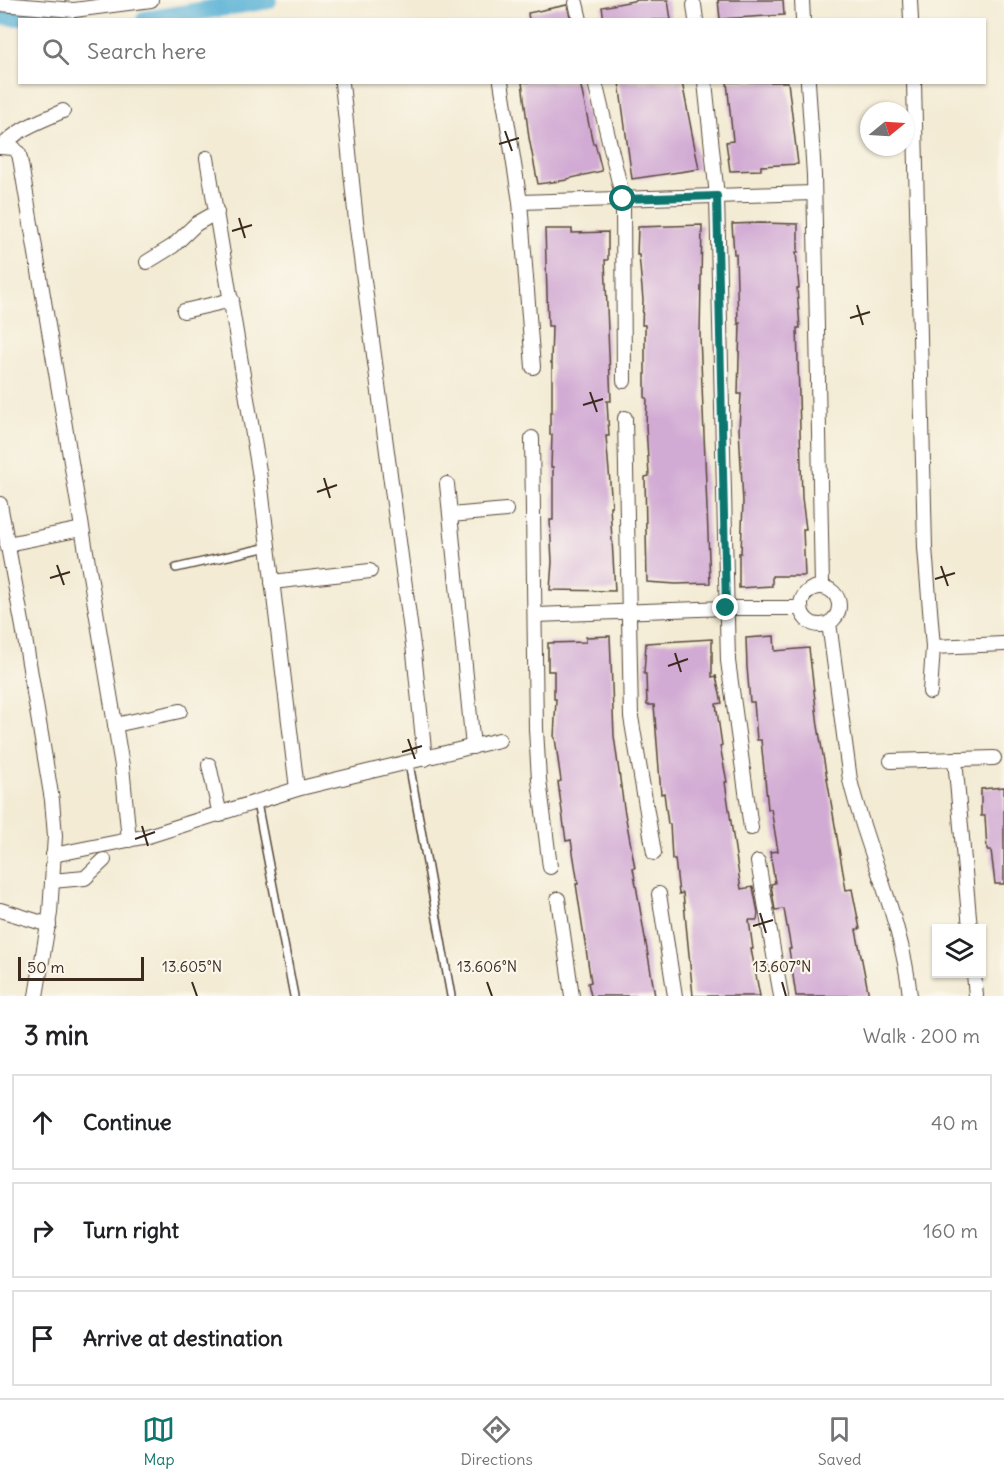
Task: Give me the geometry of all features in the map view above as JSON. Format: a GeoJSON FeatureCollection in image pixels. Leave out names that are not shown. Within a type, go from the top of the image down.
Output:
{"type":"FeatureCollection","features":[{"type":"Feature","properties":{"kind":"street"},"geometry":{"type":"LineString","coordinates":[[0,4],[74,10],[151,0]]}},
{"type":"Feature","properties":{"kind":"street"},"geometry":{"type":"LineString","coordinates":[[802,0],[803,18]]}},
{"type":"Feature","properties":{"kind":"street"},"geometry":{"type":"LineString","coordinates":[[910,0],[911,18]]}},
{"type":"Feature","properties":{"kind":"street"},"geometry":{"type":"LineString","coordinates":[[576,3],[580,18]]}},
{"type":"Feature","properties":{"kind":"street"},"geometry":{"type":"LineString","coordinates":[[342,84],[358,232],[414,653],[425,759]]}},
{"type":"Feature","properties":{"kind":"street"},"geometry":{"type":"LineString","coordinates":[[501,84],[520,202],[533,367]]}},
{"type":"Feature","properties":{"kind":"street"},"geometry":{"type":"LineString","coordinates":[[595,84],[623,199],[624,381]]}},
{"type":"Feature","properties":{"kind":"street"},"geometry":{"type":"LineString","coordinates":[[705,84],[717,196],[728,662],[751,828]]}},
{"type":"Feature","properties":{"kind":"street"},"geometry":{"type":"LineString","coordinates":[[808,84],[814,193],[822,586]]}},
{"type":"Feature","properties":{"kind":"street"},"geometry":{"type":"LineString","coordinates":[[914,84],[925,548],[933,647],[930,692]]}},
{"type":"Feature","properties":{"kind":"street"},"geometry":{"type":"LineString","coordinates":[[1,147],[11,136],[23,129],[63,111]]}},
{"type":"Feature","properties":{"kind":"street"},"geometry":{"type":"LineString","coordinates":[[1,147],[14,148],[21,164],[115,725],[129,840]]}},
{"type":"Feature","properties":{"kind":"street"},"geometry":{"type":"LineString","coordinates":[[207,158],[259,471],[297,789]]}},
{"type":"Feature","properties":{"kind":"street"},"geometry":{"type":"LineString","coordinates":[[520,202],[814,193]]}},
{"type":"Feature","properties":{"kind":"street"},"geometry":{"type":"LineString","coordinates":[[147,262],[173,246],[195,224],[217,212]]}},
{"type":"Feature","properties":{"kind":"street"},"geometry":{"type":"LineString","coordinates":[[184,311],[232,300]]}},
{"type":"Feature","properties":{"kind":"street"},"geometry":{"type":"LineString","coordinates":[[625,418],[631,717],[654,853]]}},
{"type":"Feature","properties":{"kind":"street"},"geometry":{"type":"LineString","coordinates":[[532,438],[536,729],[550,867]]}},
{"type":"Feature","properties":{"kind":"street"},"geometry":{"type":"LineString","coordinates":[[447,484],[473,747]]}},
{"type":"Feature","properties":{"kind":"street"},"geometry":{"type":"LineString","coordinates":[[0,504],[20,607],[52,800],[55,836],[49,925],[36,996]]}},
{"type":"Feature","properties":{"kind":"street"},"geometry":{"type":"LineString","coordinates":[[451,515],[507,510]]}},
{"type":"Feature","properties":{"kind":"street"},"geometry":{"type":"LineString","coordinates":[[7,544],[82,530]]}},
{"type":"Feature","properties":{"kind":"street"},"geometry":{"type":"LineString","coordinates":[[272,582],[370,571]]}},
{"type":"Feature","properties":{"kind":"street"},"geometry":{"type":"LineString","coordinates":[[813,587],[830,588],[840,602],[840,610],[836,618],[820,625],[811,623],[804,617],[801,608],[806,592],[813,587]]}},
{"type":"Feature","properties":{"kind":"street"},"geometry":{"type":"LineString","coordinates":[[536,615],[726,608],[801,608]]}},
{"type":"Feature","properties":{"kind":"street"},"geometry":{"type":"LineString","coordinates":[[829,623],[850,780],[856,805],[898,928],[910,996]]}},
{"type":"Feature","properties":{"kind":"street"},"geometry":{"type":"LineString","coordinates":[[933,647],[1004,644]]}},
{"type":"Feature","properties":{"kind":"street"},"geometry":{"type":"LineString","coordinates":[[115,725],[180,711]]}},
{"type":"Feature","properties":{"kind":"street"},"geometry":{"type":"LineString","coordinates":[[53,855],[148,837],[297,789],[499,740]]}},
{"type":"Feature","properties":{"kind":"street"},"geometry":{"type":"LineString","coordinates":[[891,761],[994,758]]}},
{"type":"Feature","properties":{"kind":"street"},"geometry":{"type":"LineString","coordinates":[[955,759],[970,924]]}},
{"type":"Feature","properties":{"kind":"street"},"geometry":{"type":"LineString","coordinates":[[209,765],[220,815]]}},
{"type":"Feature","properties":{"kind":"street"},"geometry":{"type":"LineString","coordinates":[[52,881],[85,878],[104,860]]}},
{"type":"Feature","properties":{"kind":"street"},"geometry":{"type":"LineString","coordinates":[[758,862],[781,996]]}},
{"type":"Feature","properties":{"kind":"street"},"geometry":{"type":"LineString","coordinates":[[659,894],[675,996]]}},
{"type":"Feature","properties":{"kind":"street"},"geometry":{"type":"LineString","coordinates":[[558,899],[572,996]]}},
{"type":"Feature","properties":{"kind":"street"},"geometry":{"type":"LineString","coordinates":[[0,910],[49,925]]}},
{"type":"Feature","properties":{"kind":"street"},"geometry":{"type":"LineString","coordinates":[[974,978],[976,996]]}},
{"type":"Feature","properties":{"kind":"lane"},"geometry":{"type":"LineString","coordinates":[[176,568],[268,547]]}},
{"type":"Feature","properties":{"kind":"lane"},"geometry":{"type":"LineString","coordinates":[[410,763],[451,996]]}},
{"type":"Feature","properties":{"kind":"lane"},"geometry":{"type":"LineString","coordinates":[[257,803],[294,996]]}},
{"type":"Feature","properties":{"kind":"building"},"geometry":{"type":"Polygon","coordinates":[[[638,0],[668,0],[671,18],[604,18],[602,7],[638,0]]]}},
{"type":"Feature","properties":{"kind":"building"},"geometry":{"type":"Polygon","coordinates":[[[718,0],[783,0],[784,15],[720,18],[718,0]]]}},
{"type":"Feature","properties":{"kind":"building"},"geometry":{"type":"Polygon","coordinates":[[[567,5],[570,18],[529,18],[528,13],[567,5]]]}},
{"type":"Feature","properties":{"kind":"building"},"geometry":{"type":"Polygon","coordinates":[[[522,84],[580,84],[593,144],[595,143],[602,171],[567,180],[538,184],[522,84]]]}},
{"type":"Feature","properties":{"kind":"building"},"geometry":{"type":"Polygon","coordinates":[[[619,84],[682,84],[699,169],[632,179],[619,84]]]}},
{"type":"Feature","properties":{"kind":"building"},"geometry":{"type":"Polygon","coordinates":[[[727,84],[788,84],[798,164],[761,166],[761,170],[730,171],[726,142],[733,141],[727,84]]]}},
{"type":"Feature","properties":{"kind":"building"},"geometry":{"type":"Polygon","coordinates":[[[732,224],[798,224],[798,252],[796,252],[800,328],[797,328],[802,498],[806,529],[803,529],[805,576],[772,576],[772,586],[739,588],[743,502],[739,429],[741,394],[738,394],[740,323],[738,324],[736,254],[734,254],[732,224]]]}},
{"type":"Feature","properties":{"kind":"building"},"geometry":{"type":"Polygon","coordinates":[[[702,225],[700,336],[710,583],[647,582],[645,477],[649,476],[647,398],[645,398],[645,325],[642,325],[643,300],[639,255],[637,255],[638,227],[702,225]]]}},
{"type":"Feature","properties":{"kind":"building"},"geometry":{"type":"Polygon","coordinates":[[[545,229],[572,229],[572,233],[608,232],[608,260],[605,260],[611,401],[607,401],[609,436],[606,436],[612,506],[610,506],[615,591],[550,590],[552,562],[550,520],[553,520],[552,435],[550,435],[552,326],[548,326],[545,229]]]}},
{"type":"Feature","properties":{"kind":"building"},"geometry":{"type":"Polygon","coordinates":[[[610,636],[614,736],[655,996],[591,996],[588,983],[591,982],[576,884],[578,884],[571,840],[566,841],[558,782],[561,781],[554,738],[556,699],[554,699],[554,671],[548,671],[548,643],[586,642],[586,637],[610,636]]]}},
{"type":"Feature","properties":{"kind":"building"},"geometry":{"type":"Polygon","coordinates":[[[774,636],[775,651],[809,648],[818,726],[846,890],[852,889],[860,929],[856,930],[869,996],[796,996],[784,909],[775,910],[771,884],[775,883],[770,852],[778,851],[771,809],[768,809],[761,740],[757,740],[754,702],[750,702],[747,667],[746,638],[774,636]]]}},
{"type":"Feature","properties":{"kind":"building"},"geometry":{"type":"Polygon","coordinates":[[[712,639],[712,677],[716,676],[722,703],[716,704],[722,745],[720,746],[741,889],[753,887],[758,913],[757,920],[749,920],[753,949],[751,949],[760,996],[693,996],[683,893],[679,894],[675,859],[672,859],[670,824],[668,824],[664,793],[661,794],[654,705],[647,705],[646,674],[644,674],[646,643],[712,639]]]}},
{"type":"Feature","properties":{"kind":"building"},"geometry":{"type":"Polygon","coordinates":[[[1004,787],[1004,884],[995,884],[991,850],[987,850],[985,816],[981,816],[981,789],[1004,787]]]}},
{"type":"Feature","properties":{"kind":"waterway"},"geometry":{"type":"LineString","coordinates":[[157,18],[268,0]]}},
{"type":"Feature","properties":{"kind":"waterway"},"geometry":{"type":"LineString","coordinates":[[0,16],[39,18]]}},
{"type":"Feature","properties":{"kind":"route"},"geometry":{"type":"LineString","coordinates":[[623,199],[717,196],[726,608]]}}]}
